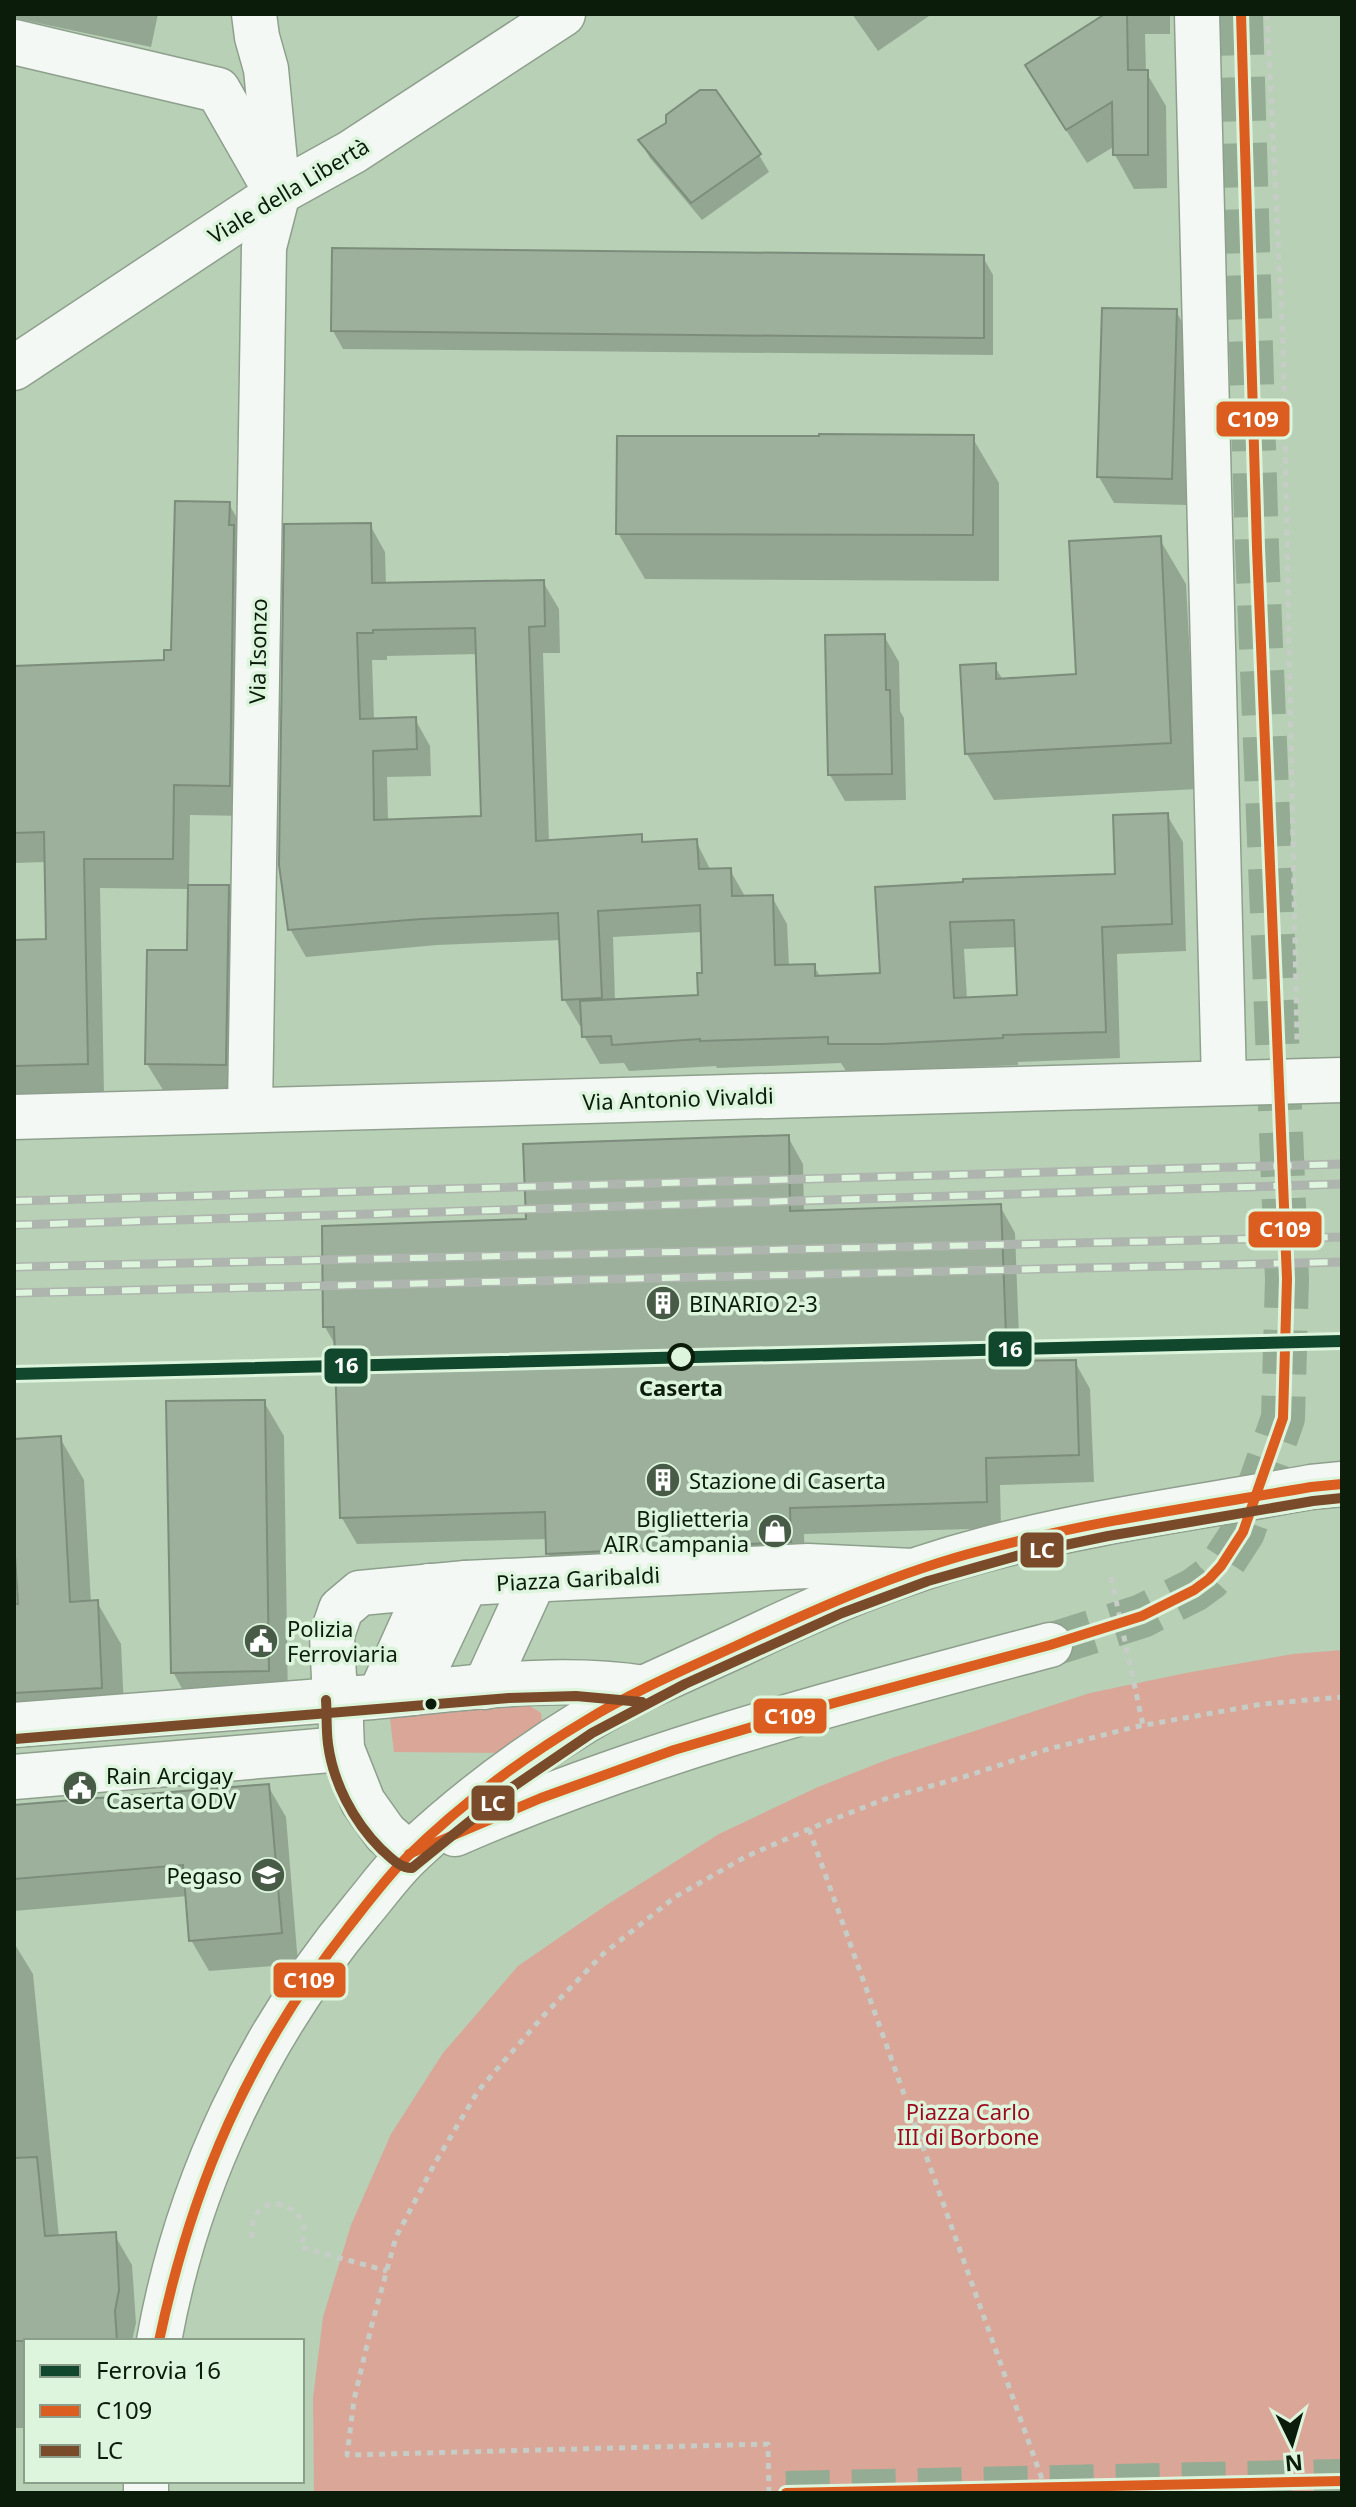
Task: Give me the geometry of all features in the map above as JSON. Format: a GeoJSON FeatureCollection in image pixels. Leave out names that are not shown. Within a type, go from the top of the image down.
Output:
{"type":"FeatureCollection","features":[{"type":"Feature","properties":{"kind":"street"},"geometry":{"type":"LineString","coordinates":[[254,14],[266,69],[278,193]]}},
{"type":"Feature","properties":{"kind":"street","name":"Viale della Libertà"},"geometry":{"type":"LineString","coordinates":[[14,368],[278,193],[352,152],[563,14]]}},
{"type":"Feature","properties":{"kind":"street"},"geometry":{"type":"LineString","coordinates":[[1197,14],[1224,1083]]}},
{"type":"Feature","properties":{"kind":"street"},"geometry":{"type":"LineString","coordinates":[[14,42],[218,90],[278,193]]}},
{"type":"Feature","properties":{"kind":"street","name":"Via Isonzo"},"geometry":{"type":"LineString","coordinates":[[250,1110],[264,247],[278,193]]}},
{"type":"Feature","properties":{"kind":"street","name":"Via Antonio Vivaldi"},"geometry":{"type":"LineString","coordinates":[[14,1117],[1342,1080]]}},
{"type":"Feature","properties":{"kind":"street","name":"Piazza Garibaldi"},"geometry":{"type":"LineString","coordinates":[[414,1693],[342,1749],[363,1802],[385,1833],[409,1854],[494,1784],[574,1728],[644,1688],[822,1606],[913,1571],[982,1550],[1092,1526],[1342,1484]]}},
{"type":"Feature","properties":{"kind":"street","name":"Piazza Garibaldi"},"geometry":{"type":"LineString","coordinates":[[414,1693],[334,1678],[332,1635],[341,1609],[360,1593],[483,1583],[808,1566],[913,1571]]}},
{"type":"Feature","properties":{"kind":"street"},"geometry":{"type":"LineString","coordinates":[[414,1693],[483,1583]]}},
{"type":"Feature","properties":{"kind":"street"},"geometry":{"type":"LineString","coordinates":[[414,1693],[483,1583]]}},
{"type":"Feature","properties":{"kind":"street"},"geometry":{"type":"LineString","coordinates":[[159,2339],[173,2274],[202,2186],[256,2065],[317,1967],[409,1854],[541,1798],[639,1762],[821,1706],[1050,1645]]}},
{"type":"Feature","properties":{"kind":"street"},"geometry":{"type":"LineString","coordinates":[[14,1725],[580,1681],[644,1688]]}},
{"type":"Feature","properties":{"kind":"street"},"geometry":{"type":"LineString","coordinates":[[14,1777],[342,1749]]}},
{"type":"Feature","properties":{"kind":"path"},"geometry":{"type":"LineString","coordinates":[[1267,14],[1283,341],[1299,1081]]}},
{"type":"Feature","properties":{"kind":"path"},"geometry":{"type":"LineString","coordinates":[[1111,1577],[1143,1725]]}},
{"type":"Feature","properties":{"kind":"path"},"geometry":{"type":"LineString","coordinates":[[769,2493],[768,2444],[347,2455],[354,2400],[396,2237],[478,2091],[545,2014],[603,1954],[675,1897],[745,1857],[885,1799],[1045,1750],[1143,1725],[1263,1704],[1342,1697]]}},
{"type":"Feature","properties":{"kind":"path"},"geometry":{"type":"LineString","coordinates":[[809,1829],[1047,2493]]}},
{"type":"Feature","properties":{"kind":"path"},"geometry":{"type":"LineString","coordinates":[[252,2238],[253,2218],[257,2211],[267,2205],[279,2204],[295,2212],[301,2221],[304,2233],[301,2247],[387,2271]]}},
{"type":"Feature","properties":{"kind":"green space","name":"Piazza Carlo III di Borbone"},"geometry":{"type":"Polygon","coordinates":[[[1342,1650],[1342,2493],[314,2493],[313,2398],[323,2317],[351,2225],[391,2134],[443,2053],[518,1966],[719,1834],[818,1787],[889,1759],[1090,1693],[1293,1654],[1342,1650]]]}},
{"type":"Feature","properties":{"kind":"green space"},"geometry":{"type":"Polygon","coordinates":[[[522,1701],[541,1713],[542,1719],[538,1735],[523,1753],[394,1752],[389,1711],[522,1701]]]}},
{"type":"Feature","properties":{"kind":"building"},"geometry":{"type":"Polygon","coordinates":[[[1105,14],[1127,14],[1128,70],[1148,70],[1148,155],[1113,155],[1112,102],[1066,130],[1025,65],[1105,14]]]}},
{"type":"Feature","properties":{"kind":"building"},"geometry":{"type":"Polygon","coordinates":[[[700,90],[716,90],[761,154],[691,203],[638,140],[666,123],[666,115],[700,90]]]}},
{"type":"Feature","properties":{"kind":"building"},"geometry":{"type":"Polygon","coordinates":[[[332,248],[984,255],[984,338],[331,331],[332,248]]]}},
{"type":"Feature","properties":{"kind":"building"},"geometry":{"type":"Polygon","coordinates":[[[1102,308],[1177,309],[1172,479],[1097,477],[1102,308]]]}},
{"type":"Feature","properties":{"kind":"building"},"geometry":{"type":"Polygon","coordinates":[[[974,435],[973,535],[616,534],[617,436],[974,435]]]}},
{"type":"Feature","properties":{"kind":"building"},"geometry":{"type":"Polygon","coordinates":[[[175,501],[230,502],[229,525],[234,525],[230,786],[174,785],[173,859],[84,859],[88,1064],[14,1066],[14,940],[46,939],[44,832],[14,833],[14,666],[164,660],[164,650],[171,650],[175,501]]]}},
{"type":"Feature","properties":{"kind":"building"},"geometry":{"type":"Polygon","coordinates":[[[371,523],[372,583],[544,580],[545,626],[529,627],[536,841],[642,834],[642,842],[697,839],[699,869],[731,868],[732,896],[773,895],[775,965],[815,964],[815,976],[880,973],[875,887],[963,882],[963,879],[1115,874],[1113,815],[1168,813],[1172,924],[1102,927],[1106,1032],[1003,1035],[1003,1038],[883,1044],[828,1044],[828,1037],[700,1039],[612,1045],[611,1036],[582,1037],[580,1001],[698,995],[697,973],[702,973],[700,905],[598,911],[602,998],[562,1000],[558,913],[421,919],[288,930],[279,865],[284,524],[371,523]],[[475,628],[357,633],[360,719],[416,717],[417,749],[373,751],[374,820],[481,816],[475,628]],[[1014,920],[950,922],[954,998],[1017,995],[1014,920]]]}},
{"type":"Feature","properties":{"kind":"building"},"geometry":{"type":"Polygon","coordinates":[[[1161,536],[1171,743],[965,754],[960,665],[996,663],[996,679],[1076,674],[1069,541],[1161,536]]]}},
{"type":"Feature","properties":{"kind":"building"},"geometry":{"type":"Polygon","coordinates":[[[885,634],[892,774],[828,775],[825,635],[885,634]]]}},
{"type":"Feature","properties":{"kind":"building"},"geometry":{"type":"Polygon","coordinates":[[[188,885],[229,885],[226,1065],[145,1064],[147,950],[187,950],[188,885]]]}},
{"type":"Feature","properties":{"kind":"building"},"geometry":{"type":"Polygon","coordinates":[[[789,1135],[790,1211],[1001,1204],[1007,1361],[1076,1360],[1079,1455],[986,1458],[987,1502],[790,1508],[791,1542],[546,1554],[545,1512],[340,1518],[334,1327],[323,1327],[322,1226],[526,1219],[523,1144],[789,1135]]]}},
{"type":"Feature","properties":{"kind":"building"},"geometry":{"type":"Polygon","coordinates":[[[265,1400],[269,1671],[171,1673],[166,1401],[265,1400]]]}},
{"type":"Feature","properties":{"kind":"building"},"geometry":{"type":"Polygon","coordinates":[[[61,1436],[70,1602],[98,1600],[102,1688],[14,1693],[14,1604],[18,1604],[14,1539],[14,1439],[61,1436]]]}},
{"type":"Feature","properties":{"kind":"building"},"geometry":{"type":"Polygon","coordinates":[[[269,1784],[282,1933],[189,1941],[183,1865],[14,1879],[14,1805],[269,1784]]]}},
{"type":"Feature","properties":{"kind":"building"},"geometry":{"type":"Polygon","coordinates":[[[37,2157],[45,2236],[116,2232],[119,2290],[115,2311],[117,2339],[14,2341],[14,2158],[37,2157]]]}},
{"type":"Feature","properties":{"kind":"tunnel"},"geometry":{"type":"LineString","coordinates":[[1050,1645],[1142,1616],[1209,1579],[1243,1532],[1283,1418],[1287,1279],[1257,548],[1241,14]]}},
{"type":"Feature","properties":{"kind":"tunnel"},"geometry":{"type":"LineString","coordinates":[[786,2493],[1342,2481]]}},
{"type":"Feature","properties":{"kind":"railway"},"geometry":{"type":"LineString","coordinates":[[14,1201],[1342,1164]]}},
{"type":"Feature","properties":{"kind":"railway"},"geometry":{"type":"LineString","coordinates":[[14,1225],[1342,1184]]}},
{"type":"Feature","properties":{"kind":"railway"},"geometry":{"type":"LineString","coordinates":[[14,1267],[1342,1237]]}},
{"type":"Feature","properties":{"kind":"railway"},"geometry":{"type":"LineString","coordinates":[[14,1293],[1342,1262]]}},
{"type":"Feature","properties":{"kind":"rail line","name":"16"},"geometry":{"type":"LineString","coordinates":[[14,1374],[1342,1341]]}},
{"type":"Feature","properties":{"kind":"transit line","name":"C109"},"geometry":{"type":"LineString","coordinates":[[409,1854],[541,1798],[674,1750],[1050,1645],[1142,1616],[1209,1579],[1243,1532],[1283,1418],[1287,1279],[1257,548],[1241,14]]}},
{"type":"Feature","properties":{"kind":"transit line","name":"C109"},"geometry":{"type":"LineString","coordinates":[[159,2339],[172,2284],[207,2175],[228,2124],[280,2025],[312,1976],[399,1865],[448,1819],[515,1767],[585,1721],[641,1690],[828,1604],[920,1569],[1024,1540],[1106,1522],[1342,1484]]}},
{"type":"Feature","properties":{"kind":"transit line","name":"LC"},"geometry":{"type":"LineString","coordinates":[[326,1700],[327,1738],[334,1772],[346,1800],[381,1849],[399,1864],[412,1868],[511,1788],[592,1733],[685,1684],[842,1613],[928,1581],[1027,1553],[1108,1536],[1342,1498]]}},
{"type":"Feature","properties":{"kind":"transit line","name":"LC"},"geometry":{"type":"LineString","coordinates":[[15,1739],[509,1698],[576,1696],[642,1702]]}},
{"type":"Feature","properties":{"kind":"transit line","name":"C109"},"geometry":{"type":"LineString","coordinates":[[786,2493],[1342,2481]]}},
{"type":"Feature","properties":{"kind":"place","name":"BINARIO 2-3"},"geometry":{"type":"Point","coordinates":[663,1303]}},
{"type":"Feature","properties":{"kind":"place","name":"Caserta"},"geometry":{"type":"Point","coordinates":[681,1357]}},
{"type":"Feature","properties":{"kind":"place","name":"Stazione di Caserta"},"geometry":{"type":"Point","coordinates":[663,1480]}},
{"type":"Feature","properties":{"kind":"place","name":"Biglietteria AIR Campania"},"geometry":{"type":"Point","coordinates":[775,1531]}},
{"type":"Feature","properties":{"kind":"place","name":"Polizia Ferroviaria"},"geometry":{"type":"Point","coordinates":[261,1641]}},
{"type":"Feature","properties":{"kind":"place","name":"Rain Arcigay Caserta ODV"},"geometry":{"type":"Point","coordinates":[80,1788]}},
{"type":"Feature","properties":{"kind":"place","name":"Pegaso"},"geometry":{"type":"Point","coordinates":[268,1875]}}]}
